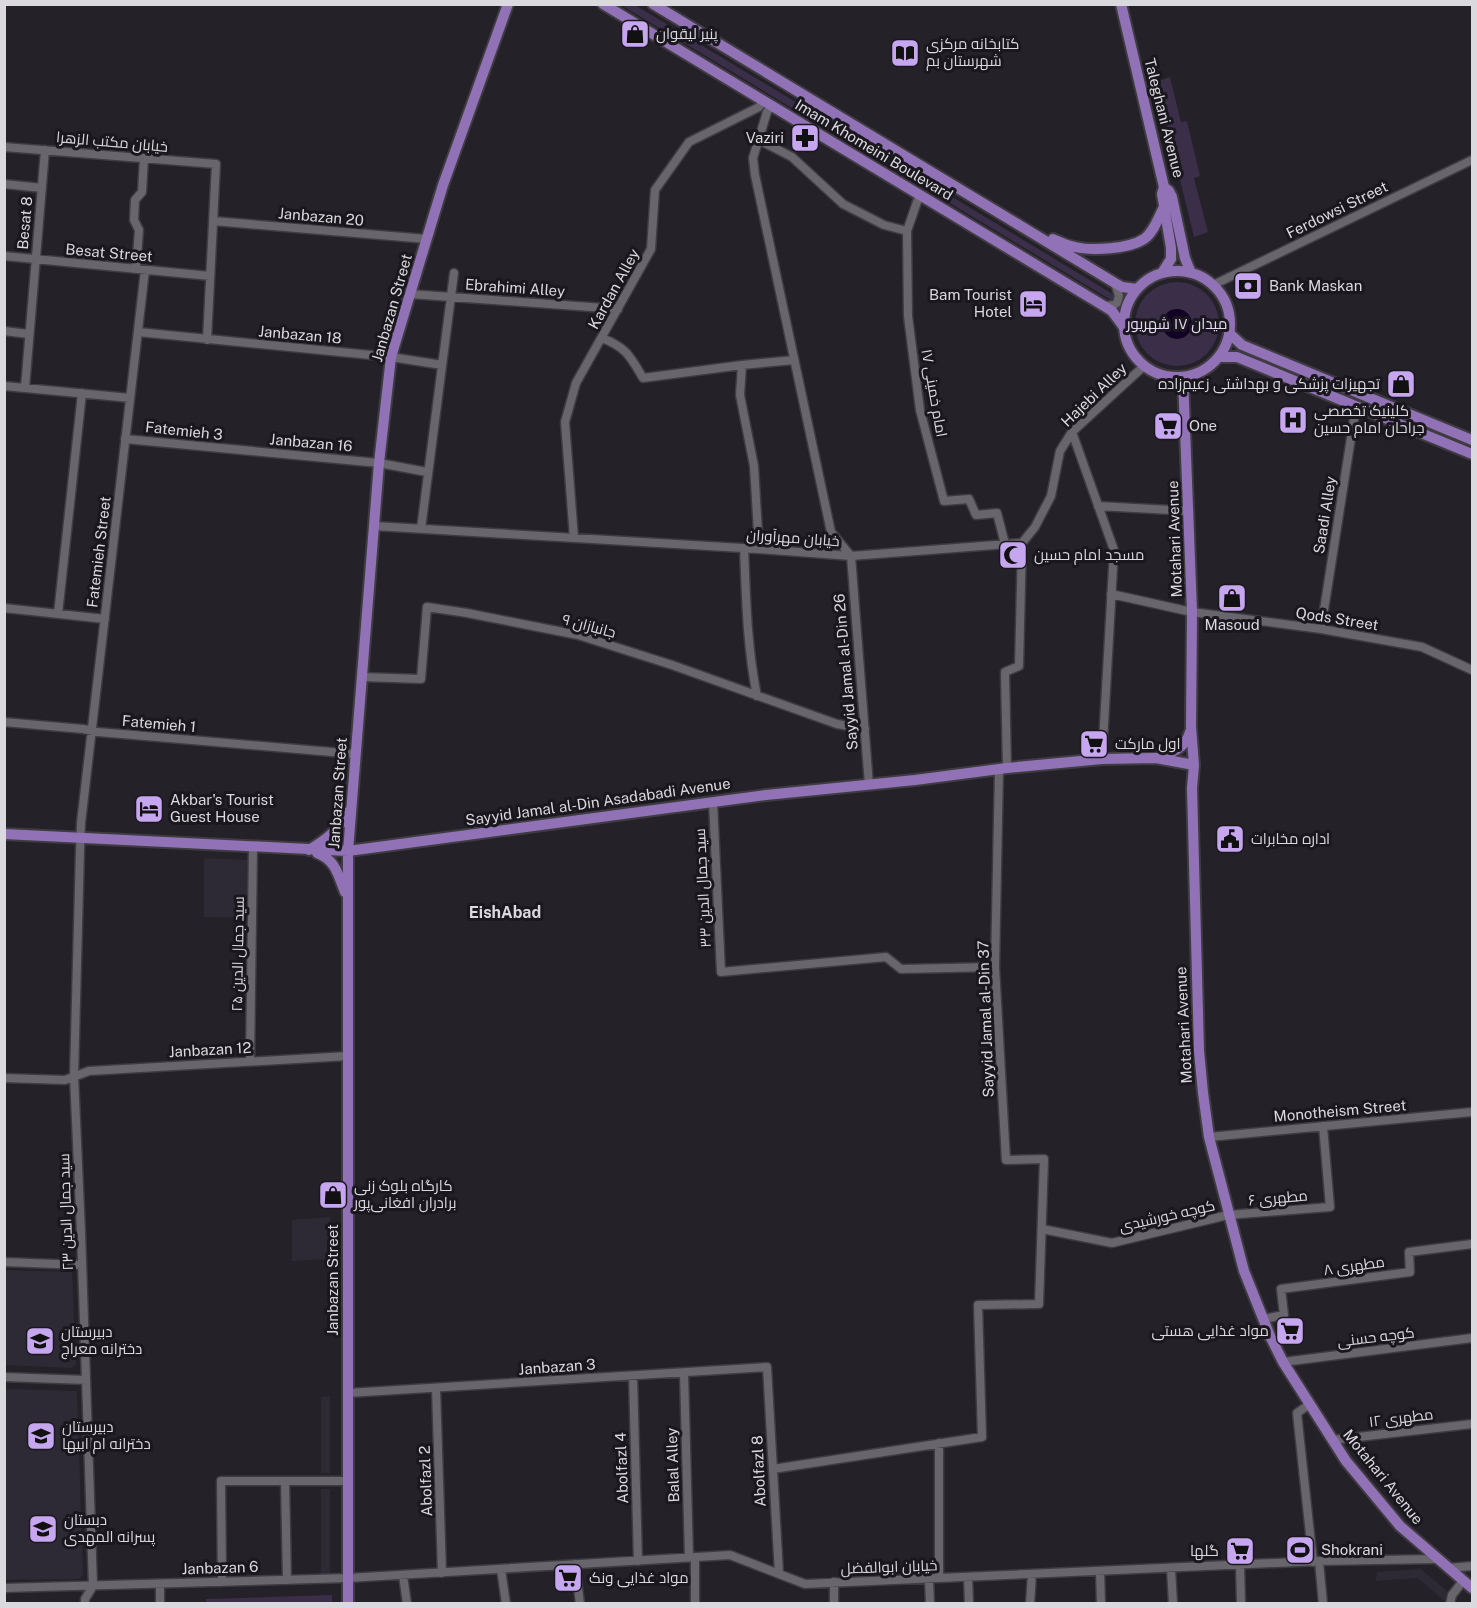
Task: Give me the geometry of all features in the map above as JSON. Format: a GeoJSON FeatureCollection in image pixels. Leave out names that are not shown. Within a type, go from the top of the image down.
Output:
{"type":"FeatureCollection","features":[{"type":"Feature","properties":{"kind":"main road","name":"Janbazan Street"},"geometry":{"type":"LineString","coordinates":[[348,1604],[348,852],[379,463],[391,357],[443,185],[508,4]]}},
{"type":"Feature","properties":{"kind":"main road","name":"Imam Khomeini Boulevard"},"geometry":{"type":"LineString","coordinates":[[603,4],[1104,306],[1112,311],[1123,326]]}},
{"type":"Feature","properties":{"kind":"main road","name":"Imam Khomeini Boulevard"},"geometry":{"type":"LineString","coordinates":[[653,4],[1122,288],[1137,289]]}},
{"type":"Feature","properties":{"kind":"main road","name":"Taleghani Avenue"},"geometry":{"type":"LineString","coordinates":[[1120,4],[1164,187],[1172,197],[1185,258],[1191,273]]}},
{"type":"Feature","properties":{"kind":"main road"},"geometry":{"type":"LineString","coordinates":[[1162,273],[1171,255],[1170,236],[1161,194],[1164,187]]}},
{"type":"Feature","properties":{"kind":"main road"},"geometry":{"type":"LineString","coordinates":[[1022,227],[1074,247],[1103,250],[1144,239],[1155,226],[1164,207]]}},
{"type":"Feature","properties":{"kind":"main road"},"geometry":{"type":"LineString","coordinates":[[1174,271],[1191,273],[1214,285],[1221,294],[1230,321],[1226,345],[1219,357],[1200,372],[1183,377],[1172,377],[1161,375],[1144,366],[1134,357],[1123,326],[1127,304],[1137,289],[1151,277],[1174,271]]}},
{"type":"Feature","properties":{"kind":"main road"},"geometry":{"type":"LineString","coordinates":[[1229,333],[1242,345],[1473,440]]}},
{"type":"Feature","properties":{"kind":"main road"},"geometry":{"type":"LineString","coordinates":[[1219,357],[1238,357],[1473,454]]}},
{"type":"Feature","properties":{"kind":"main road","name":"Motahari Avenue"},"geometry":{"type":"LineString","coordinates":[[1183,377],[1192,612],[1190,732],[1199,1051],[1209,1137],[1244,1271],[1283,1362],[1346,1461],[1400,1526],[1468,1584]]}},
{"type":"Feature","properties":{"kind":"main road"},"geometry":{"type":"LineString","coordinates":[[1156,758],[1180,747],[1185,743],[1190,732]]}},
{"type":"Feature","properties":{"kind":"main road","name":"Sayyid Jamal al-Din Asadabadi Avenue"},"geometry":{"type":"LineString","coordinates":[[4,834],[348,852],[766,795],[1003,769],[1102,759],[1156,758],[1191,762]]}},
{"type":"Feature","properties":{"kind":"main road"},"geometry":{"type":"LineString","coordinates":[[309,850],[328,838],[344,821],[351,806]]}},
{"type":"Feature","properties":{"kind":"main road"},"geometry":{"type":"LineString","coordinates":[[309,850],[329,858],[333,863],[348,900]]}},
{"type":"Feature","properties":{"kind":"street","name":"خیابان مهرآوران"},"geometry":{"type":"LineString","coordinates":[[767,103],[767,112],[753,158],[754,175],[831,532],[851,556]]}},
{"type":"Feature","properties":{"kind":"street","name":"Kardan Alley"},"geometry":{"type":"LineString","coordinates":[[574,538],[565,422],[576,383],[651,249],[655,190],[689,142],[767,103]]}},
{"type":"Feature","properties":{"kind":"street"},"geometry":{"type":"LineString","coordinates":[[759,140],[792,157],[843,204],[884,225],[907,231]]}},
{"type":"Feature","properties":{"kind":"street","name":"خیابان مکتب الزهرا"},"geometry":{"type":"LineString","coordinates":[[4,147],[216,164],[213,220]]}},
{"type":"Feature","properties":{"kind":"street","name":"Besat 8"},"geometry":{"type":"LineString","coordinates":[[25,388],[45,150]]}},
{"type":"Feature","properties":{"kind":"street","name":"Fatemieh Street"},"geometry":{"type":"LineString","coordinates":[[80,838],[138,332],[139,230],[134,220],[135,200],[142,192],[144,158]]}},
{"type":"Feature","properties":{"kind":"street","name":"Ferdowsi Street"},"geometry":{"type":"LineString","coordinates":[[1214,285],[1473,160]]}},
{"type":"Feature","properties":{"kind":"street"},"geometry":{"type":"LineString","coordinates":[[4,184],[42,188]]}},
{"type":"Feature","properties":{"kind":"street","name":"امام خمینی ۱۷"},"geometry":{"type":"LineString","coordinates":[[921,195],[907,231],[908,316],[920,410],[944,501],[969,499],[976,515],[997,513],[1005,544]]}},
{"type":"Feature","properties":{"kind":"street","name":"Janbazan 20"},"geometry":{"type":"LineString","coordinates":[[213,220],[427,239]]}},
{"type":"Feature","properties":{"kind":"street"},"geometry":{"type":"LineString","coordinates":[[207,340],[213,220]]}},
{"type":"Feature","properties":{"kind":"street","name":"Besat Street"},"geometry":{"type":"LineString","coordinates":[[4,256],[210,276]]}},
{"type":"Feature","properties":{"kind":"street"},"geometry":{"type":"LineString","coordinates":[[421,529],[454,273]]}},
{"type":"Feature","properties":{"kind":"street"},"geometry":{"type":"LineString","coordinates":[[1104,306],[1117,303],[1119,296],[1115,283]]}},
{"type":"Feature","properties":{"kind":"street","name":"Ebrahimi Alley"},"geometry":{"type":"LineString","coordinates":[[410,294],[618,309]]}},
{"type":"Feature","properties":{"kind":"street"},"geometry":{"type":"LineString","coordinates":[[4,331],[29,334]]}},
{"type":"Feature","properties":{"kind":"street","name":"Janbazan 18"},"geometry":{"type":"LineString","coordinates":[[138,332],[391,357],[442,365]]}},
{"type":"Feature","properties":{"kind":"street"},"geometry":{"type":"LineString","coordinates":[[602,338],[619,345],[631,358],[643,378],[794,360]]}},
{"type":"Feature","properties":{"kind":"street"},"geometry":{"type":"LineString","coordinates":[[742,365],[740,395],[754,466],[759,549]]}},
{"type":"Feature","properties":{"kind":"street","name":"Hajebi Alley"},"geometry":{"type":"LineString","coordinates":[[1022,543],[1035,527],[1051,496],[1060,451],[1072,432],[1144,366]]}},
{"type":"Feature","properties":{"kind":"street"},"geometry":{"type":"LineString","coordinates":[[4,386],[130,398]]}},
{"type":"Feature","properties":{"kind":"street"},"geometry":{"type":"LineString","coordinates":[[58,614],[82,393]]}},
{"type":"Feature","properties":{"kind":"street","name":"Saadi Alley"},"geometry":{"type":"LineString","coordinates":[[1321,629],[1356,406]]}},
{"type":"Feature","properties":{"kind":"street"},"geometry":{"type":"LineString","coordinates":[[1072,432],[1114,550],[1102,759]]}},
{"type":"Feature","properties":{"kind":"street","name":"Fatemieh 3"},"geometry":{"type":"LineString","coordinates":[[125,438],[240,450]]}},
{"type":"Feature","properties":{"kind":"street","name":"Janbazan 16"},"geometry":{"type":"LineString","coordinates":[[240,450],[379,463],[427,472]]}},
{"type":"Feature","properties":{"kind":"street"},"geometry":{"type":"LineString","coordinates":[[1098,506],[1189,511]]}},
{"type":"Feature","properties":{"kind":"street","name":"خیابان مهرآوران"},"geometry":{"type":"LineString","coordinates":[[374,526],[851,556]]}},
{"type":"Feature","properties":{"kind":"street"},"geometry":{"type":"LineString","coordinates":[[851,556],[1022,543]]}},
{"type":"Feature","properties":{"kind":"street","name":"Sayyid Jamal al-Din 37"},"geometry":{"type":"LineString","coordinates":[[1022,543],[1019,666],[1005,672],[995,967],[1006,1160],[1044,1159],[1042,1229]]}},
{"type":"Feature","properties":{"kind":"street"},"geometry":{"type":"LineString","coordinates":[[744,548],[747,626],[757,696]]}},
{"type":"Feature","properties":{"kind":"street","name":"Sayyid Jamal al-Din 26"},"geometry":{"type":"LineString","coordinates":[[851,556],[869,785]]}},
{"type":"Feature","properties":{"kind":"street","name":"Qods Street"},"geometry":{"type":"LineString","coordinates":[[1111,594],[1192,612],[1321,629],[1422,647],[1473,670]]}},
{"type":"Feature","properties":{"kind":"street","name":"جانبازان ۹"},"geometry":{"type":"LineString","coordinates":[[362,677],[421,679],[427,607],[578,635],[672,665],[837,724],[865,729]]}},
{"type":"Feature","properties":{"kind":"street"},"geometry":{"type":"LineString","coordinates":[[4,608],[105,619]]}},
{"type":"Feature","properties":{"kind":"street","name":"Fatemieh 1"},"geometry":{"type":"LineString","coordinates":[[4,722],[356,754]]}},
{"type":"Feature","properties":{"kind":"street","name":"سید جمال الدین ۳۳"},"geometry":{"type":"LineString","coordinates":[[713,802],[721,972],[886,957],[901,969],[995,967]]}},
{"type":"Feature","properties":{"kind":"street","name":"سید جمال الدین ۲۳"},"geometry":{"type":"LineString","coordinates":[[80,838],[74,1076],[93,1586]]}},
{"type":"Feature","properties":{"kind":"street","name":"سید جمال الدین ۲۵"},"geometry":{"type":"LineString","coordinates":[[250,1061],[253,847]]}},
{"type":"Feature","properties":{"kind":"street","name":"Janbazan 12"},"geometry":{"type":"LineString","coordinates":[[4,1078],[65,1080],[89,1071],[348,1056]]}},
{"type":"Feature","properties":{"kind":"street","name":"Monotheism Street"},"geometry":{"type":"LineString","coordinates":[[1209,1137],[1473,1112]]}},
{"type":"Feature","properties":{"kind":"street","name":"مطهری ۶"},"geometry":{"type":"LineString","coordinates":[[1228,1215],[1330,1207],[1323,1126]]}},
{"type":"Feature","properties":{"kind":"street","name":"کوچه خورشیدی"},"geometry":{"type":"LineString","coordinates":[[1042,1229],[1112,1243],[1228,1215]]}},
{"type":"Feature","properties":{"kind":"street"},"geometry":{"type":"LineString","coordinates":[[773,1469],[982,1437],[978,1305],[1039,1304],[1042,1229]]}},
{"type":"Feature","properties":{"kind":"street","name":"مطهری ۸"},"geometry":{"type":"LineString","coordinates":[[1263,1319],[1284,1315],[1281,1289],[1410,1272],[1409,1252],[1473,1244]]}},
{"type":"Feature","properties":{"kind":"street"},"geometry":{"type":"LineString","coordinates":[[4,1262],[82,1265]]}},
{"type":"Feature","properties":{"kind":"street","name":"کوچه حسنی"},"geometry":{"type":"LineString","coordinates":[[1283,1362],[1473,1338]]}},
{"type":"Feature","properties":{"kind":"street","name":"Janbazan 3"},"geometry":{"type":"LineString","coordinates":[[348,1393],[767,1367]]}},
{"type":"Feature","properties":{"kind":"street","name":"Abolfazl 8"},"geometry":{"type":"LineString","coordinates":[[767,1367],[779,1573]]}},
{"type":"Feature","properties":{"kind":"street","name":"Balal Alley"},"geometry":{"type":"LineString","coordinates":[[684,1373],[695,1604]]}},
{"type":"Feature","properties":{"kind":"street","name":"Abolfazl 4"},"geometry":{"type":"LineString","coordinates":[[633,1376],[638,1560]]}},
{"type":"Feature","properties":{"kind":"street"},"geometry":{"type":"LineString","coordinates":[[4,1377],[86,1380]]}},
{"type":"Feature","properties":{"kind":"street","name":"Abolfazl 2"},"geometry":{"type":"LineString","coordinates":[[436,1388],[442,1573]]}},
{"type":"Feature","properties":{"kind":"street"},"geometry":{"type":"LineString","coordinates":[[1310,1404],[1296,1413],[1323,1604]]}},
{"type":"Feature","properties":{"kind":"street","name":"مطهری ۱۲"},"geometry":{"type":"LineString","coordinates":[[1332,1440],[1473,1424]]}},
{"type":"Feature","properties":{"kind":"street"},"geometry":{"type":"LineString","coordinates":[[939,1443],[939,1578]]}},
{"type":"Feature","properties":{"kind":"street"},"geometry":{"type":"LineString","coordinates":[[222,1582],[221,1481],[348,1481]]}},
{"type":"Feature","properties":{"kind":"street"},"geometry":{"type":"LineString","coordinates":[[285,1481],[287,1580]]}},
{"type":"Feature","properties":{"kind":"street","name":"خیابان ابوالفضل"},"geometry":{"type":"LineString","coordinates":[[348,1578],[730,1555],[805,1584],[1437,1559]]}},
{"type":"Feature","properties":{"kind":"street"},"geometry":{"type":"LineString","coordinates":[[574,1564],[580,1604]]}},
{"type":"Feature","properties":{"kind":"street"},"geometry":{"type":"LineString","coordinates":[[1240,1565],[1241,1604]]}},
{"type":"Feature","properties":{"kind":"street"},"geometry":{"type":"LineString","coordinates":[[1448,1568],[1473,1566]]}},
{"type":"Feature","properties":{"kind":"street"},"geometry":{"type":"LineString","coordinates":[[1171,1568],[1173,1604]]}},
{"type":"Feature","properties":{"kind":"street"},"geometry":{"type":"LineString","coordinates":[[501,1569],[506,1604]]}},
{"type":"Feature","properties":{"kind":"street"},"geometry":{"type":"LineString","coordinates":[[1100,1571],[1101,1604]]}},
{"type":"Feature","properties":{"kind":"street"},"geometry":{"type":"LineString","coordinates":[[1030,1604],[1032,1574]]}},
{"type":"Feature","properties":{"kind":"street"},"geometry":{"type":"LineString","coordinates":[[403,1575],[407,1604]]}},
{"type":"Feature","properties":{"kind":"street"},"geometry":{"type":"LineString","coordinates":[[968,1577],[969,1604]]}},
{"type":"Feature","properties":{"kind":"street","name":"Janbazan 6"},"geometry":{"type":"LineString","coordinates":[[4,1587],[348,1578]]}},
{"type":"Feature","properties":{"kind":"street"},"geometry":{"type":"LineString","coordinates":[[929,1578],[930,1604]]}},
{"type":"Feature","properties":{"kind":"street"},"geometry":{"type":"LineString","coordinates":[[834,1582],[834,1604]]}},
{"type":"Feature","properties":{"kind":"street"},"geometry":{"type":"LineString","coordinates":[[160,1584],[160,1604]]}},
{"type":"Feature","properties":{"kind":"street"},"geometry":{"type":"LineString","coordinates":[[1450,1604],[1452,1595],[1468,1584]]}},
{"type":"Feature","properties":{"kind":"street"},"geometry":{"type":"LineString","coordinates":[[85,1604],[85,1599],[93,1586]]}},
{"type":"Feature","properties":{"kind":"shaded area"},"geometry":{"type":"Polygon","coordinates":[[[1177,309],[1188,313],[1192,324],[1188,335],[1177,339],[1166,335],[1162,324],[1166,313],[1177,309]]]}},
{"type":"Feature","properties":{"kind":"shaded area"},"geometry":{"type":"Polygon","coordinates":[[[204,858],[248,860],[247,918],[204,917],[204,858]]]}},
{"type":"Feature","properties":{"kind":"shaded area"},"geometry":{"type":"Polygon","coordinates":[[[330,1217],[330,1259],[292,1261],[292,1220],[330,1217]]]}},
{"type":"Feature","properties":{"kind":"shaded area","name":"دبیرستان دخترانه معراج"},"geometry":{"type":"Polygon","coordinates":[[[5,1270],[72,1272],[76,1364],[72,1368],[5,1365],[5,1270]]]}},
{"type":"Feature","properties":{"kind":"shaded area"},"geometry":{"type":"Polygon","coordinates":[[[5,1389],[77,1391],[83,1575],[79,1579],[5,1580],[5,1389]]]}},
{"type":"Feature","properties":{"kind":"shaded area"},"geometry":{"type":"Polygon","coordinates":[[[330,1396],[330,1473],[321,1473],[321,1397],[330,1396]]]}},
{"type":"Feature","properties":{"kind":"shaded area"},"geometry":{"type":"Polygon","coordinates":[[[321,1489],[330,1489],[330,1574],[321,1574],[321,1489]]]}},
{"type":"Feature","properties":{"kind":"shaded area"},"geometry":{"type":"Polygon","coordinates":[[[1421,1569],[1447,1591],[1445,1601],[1418,1578],[1376,1581],[1377,1572],[1421,1569]]]}},
{"type":"Feature","properties":{"kind":"green space"},"geometry":{"type":"Polygon","coordinates":[[[621,5],[635,5],[1116,296],[1114,300],[1111,300],[621,5]]]}},
{"type":"Feature","properties":{"kind":"green space"},"geometry":{"type":"Polygon","coordinates":[[[1170,77],[1181,122],[1187,121],[1200,176],[1194,178],[1208,232],[1194,237],[1156,82],[1170,77]]]}},
{"type":"Feature","properties":{"kind":"green space","name":"میدان ۱۷ شهریور"},"geometry":{"type":"Polygon","coordinates":[[[1177,282],[1200,289],[1212,301],[1219,324],[1212,347],[1200,359],[1177,366],[1154,359],[1142,347],[1135,324],[1142,301],[1154,289],[1177,282]]]}},
{"type":"Feature","properties":{"kind":"green space"},"geometry":{"type":"Polygon","coordinates":[[[332,1595],[332,1603],[206,1603],[206,1599],[332,1595]]]}},
{"type":"Feature","properties":{"kind":"place","name":"پنیر لیقوان"},"geometry":{"type":"Point","coordinates":[635,34]}},
{"type":"Feature","properties":{"kind":"place","name":"کتابخانه مرکزی شهرستان بم"},"geometry":{"type":"Point","coordinates":[905,53]}},
{"type":"Feature","properties":{"kind":"place","name":"Vaziri"},"geometry":{"type":"Point","coordinates":[805,138]}},
{"type":"Feature","properties":{"kind":"place","name":"Bank Maskan"},"geometry":{"type":"Point","coordinates":[1248,286]}},
{"type":"Feature","properties":{"kind":"place","name":"Bam Tourist Hotel"},"geometry":{"type":"Point","coordinates":[1033,304]}},
{"type":"Feature","properties":{"kind":"place","name":"تجهیزات پزشکی و بهداشتی زعیم‌زاده"},"geometry":{"type":"Point","coordinates":[1401,384]}},
{"type":"Feature","properties":{"kind":"place","name":"کلینیک تخصصی جراحان امام حسین"},"geometry":{"type":"Point","coordinates":[1293,420]}},
{"type":"Feature","properties":{"kind":"place","name":"One"},"geometry":{"type":"Point","coordinates":[1168,426]}},
{"type":"Feature","properties":{"kind":"place","name":"مسجد امام حسین"},"geometry":{"type":"Point","coordinates":[1013,555]}},
{"type":"Feature","properties":{"kind":"place","name":"Masoud"},"geometry":{"type":"Point","coordinates":[1232,598]}},
{"type":"Feature","properties":{"kind":"place","name":"اول مارکت"},"geometry":{"type":"Point","coordinates":[1094,744]}},
{"type":"Feature","properties":{"kind":"place","name":"Akbar's Tourist Guest House"},"geometry":{"type":"Point","coordinates":[149,809]}},
{"type":"Feature","properties":{"kind":"place","name":"اداره مخابرات"},"geometry":{"type":"Point","coordinates":[1230,839]}},
{"type":"Feature","properties":{"kind":"place","name":"کارگاه بلوک زنی برادران افغانی‌پور"},"geometry":{"type":"Point","coordinates":[333,1195]}},
{"type":"Feature","properties":{"kind":"place","name":"مواد غذایی هستی"},"geometry":{"type":"Point","coordinates":[1290,1331]}},
{"type":"Feature","properties":{"kind":"place","name":"دبیرستان دخترانه معراج"},"geometry":{"type":"Point","coordinates":[40,1341]}},
{"type":"Feature","properties":{"kind":"place","name":"دبیرستان دخترانه ام ابیها"},"geometry":{"type":"Point","coordinates":[41,1436]}},
{"type":"Feature","properties":{"kind":"place","name":"دبستان پسرانه المهدی"},"geometry":{"type":"Point","coordinates":[43,1529]}},
{"type":"Feature","properties":{"kind":"place","name":"Shokrani"},"geometry":{"type":"Point","coordinates":[1300,1550]}},
{"type":"Feature","properties":{"kind":"place","name":"گلها"},"geometry":{"type":"Point","coordinates":[1240,1551]}},
{"type":"Feature","properties":{"kind":"place","name":"مواد غذایی ونک"},"geometry":{"type":"Point","coordinates":[568,1578]}},
{"type":"Feature","properties":{"kind":"district","name":"EishAbad"},"geometry":{"type":"Point","coordinates":[505,912]}}]}
